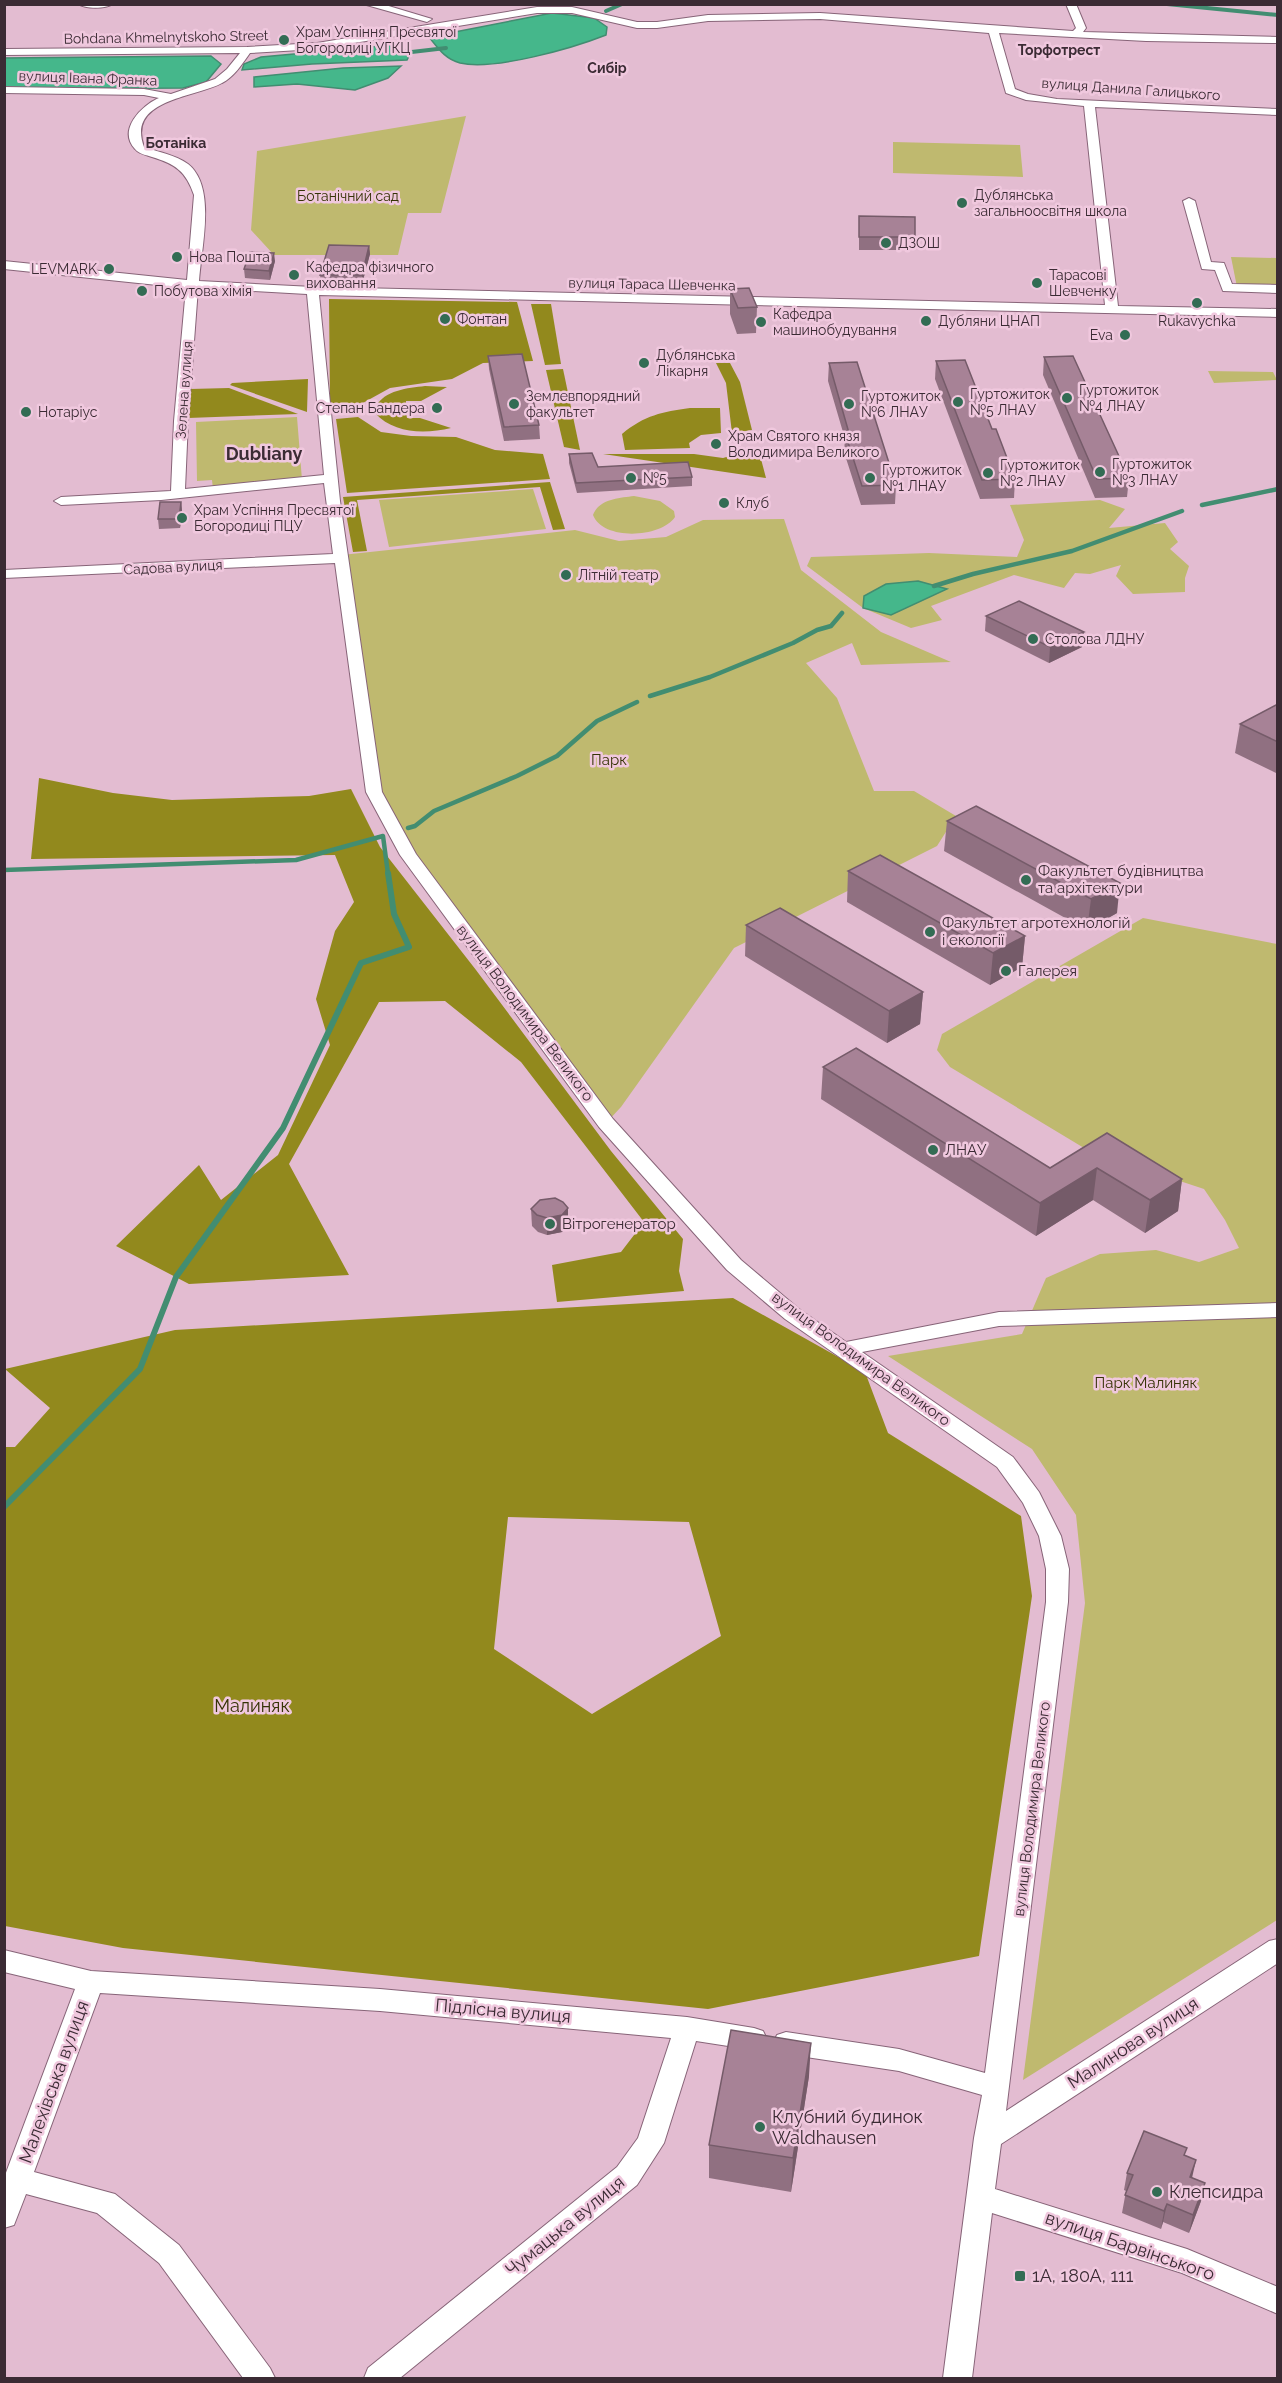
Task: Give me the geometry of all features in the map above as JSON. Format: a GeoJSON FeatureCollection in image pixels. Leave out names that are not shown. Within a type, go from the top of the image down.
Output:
{"type":"FeatureCollection","features":[{"type":"Feature","properties":{"kind":"street"},"geometry":{"type":"LineString","coordinates":[[83,4],[108,4]]}},
{"type":"Feature","properties":{"kind":"street"},"geometry":{"type":"LineString","coordinates":[[368,4],[431,23],[549,10],[572,10],[637,25],[720,18],[820,16],[993,30],[1278,40]]}},
{"type":"Feature","properties":{"kind":"street"},"geometry":{"type":"LineString","coordinates":[[415,4],[431,23]]}},
{"type":"Feature","properties":{"kind":"street"},"geometry":{"type":"LineString","coordinates":[[1071,4],[1081,28],[1076,34]]}},
{"type":"Feature","properties":{"kind":"street","name":"Bohdana Khmelnytskoho Street"},"geometry":{"type":"LineString","coordinates":[[4,52],[247,50],[317,46],[431,23]]}},
{"type":"Feature","properties":{"kind":"street","name":"вулиця Данила Галицького"},"geometry":{"type":"LineString","coordinates":[[993,30],[1010,91],[1026,97],[1089,104],[1278,112]]}},
{"type":"Feature","properties":{"kind":"street"},"geometry":{"type":"LineString","coordinates":[[171,97],[221,79],[247,50]]}},
{"type":"Feature","properties":{"kind":"street","name":"вулиця Івана Франка"},"geometry":{"type":"LineString","coordinates":[[4,90],[144,92],[171,97]]}},
{"type":"Feature","properties":{"kind":"street","name":"Зелена вулиця"},"geometry":{"type":"LineString","coordinates":[[171,97],[149,107],[137,118],[137,145],[140,149],[182,164],[194,175],[200,195],[178,494]]}},
{"type":"Feature","properties":{"kind":"street"},"geometry":{"type":"LineString","coordinates":[[1089,104],[1112,310]]}},
{"type":"Feature","properties":{"kind":"street"},"geometry":{"type":"LineString","coordinates":[[1189,201],[1206,266],[1220,266],[1227,288],[1278,289]]}},
{"type":"Feature","properties":{"kind":"street","name":"вулиця Тараса Шевченка"},"geometry":{"type":"LineString","coordinates":[[4,266],[103,279],[192,286],[313,291],[1278,313]]}},
{"type":"Feature","properties":{"kind":"street","name":"вулиця Володимира Великого"},"geometry":{"type":"LineString","coordinates":[[313,291],[331,478],[374,792],[408,855],[606,1123],[682,1209],[742,1272],[792,1314],[1005,1462],[1028,1490],[1046,1522],[1057,1565],[1056,1614],[997,2088],[988,2138],[957,2379]]}},
{"type":"Feature","properties":{"kind":"street"},"geometry":{"type":"LineString","coordinates":[[61,501],[178,494],[331,478]]}},
{"type":"Feature","properties":{"kind":"street","name":"Садова вулиця"},"geometry":{"type":"LineString","coordinates":[[4,574],[342,558]]}},
{"type":"Feature","properties":{"kind":"street"},"geometry":{"type":"LineString","coordinates":[[844,1349],[999,1319],[1278,1310]]}},
{"type":"Feature","properties":{"kind":"street","name":"Малинова вулиця"},"geometry":{"type":"LineString","coordinates":[[988,2138],[1278,1948]]}},
{"type":"Feature","properties":{"kind":"street","name":"Підлісна вулиця"},"geometry":{"type":"LineString","coordinates":[[4,1961],[91,1982],[380,2000],[687,2028],[899,2060],[997,2088]]}},
{"type":"Feature","properties":{"kind":"street","name":"Малехівська вулиця"},"geometry":{"type":"LineString","coordinates":[[4,2216],[91,1982]]}},
{"type":"Feature","properties":{"kind":"street","name":"Чумацька вулиця"},"geometry":{"type":"LineString","coordinates":[[378,2379],[627,2175],[650,2142],[687,2028]]}},
{"type":"Feature","properties":{"kind":"street"},"geometry":{"type":"LineString","coordinates":[[18,2180],[105,2203],[169,2254],[260,2379]]}},
{"type":"Feature","properties":{"kind":"street","name":"вулиця Барвінського"},"geometry":{"type":"LineString","coordinates":[[981,2197],[1187,2262],[1278,2301]]}},
{"type":"Feature","properties":{"kind":"green space","name":"Ботанічний сад"},"geometry":{"type":"Polygon","coordinates":[[[466,116],[441,213],[408,213],[398,255],[274,255],[251,230],[257,151],[466,116]]]}},
{"type":"Feature","properties":{"kind":"green space"},"geometry":{"type":"Polygon","coordinates":[[[893,142],[1020,145],[1023,177],[893,173],[893,142]]]}},
{"type":"Feature","properties":{"kind":"green space"},"geometry":{"type":"Polygon","coordinates":[[[1231,257],[1277,258],[1277,288],[1237,287],[1231,257]]]}},
{"type":"Feature","properties":{"kind":"green space"},"geometry":{"type":"Polygon","coordinates":[[[329,299],[517,302],[533,361],[483,363],[452,379],[390,388],[361,404],[333,405],[330,401],[329,299]]]}},
{"type":"Feature","properties":{"kind":"green space"},"geometry":{"type":"Polygon","coordinates":[[[531,304],[551,304],[561,364],[545,365],[531,304]]]}},
{"type":"Feature","properties":{"kind":"green space"},"geometry":{"type":"Polygon","coordinates":[[[716,363],[730,363],[740,382],[752,430],[732,433],[726,383],[716,363]]]}},
{"type":"Feature","properties":{"kind":"green space"},"geometry":{"type":"Polygon","coordinates":[[[563,369],[580,450],[564,447],[546,370],[563,369]]]}},
{"type":"Feature","properties":{"kind":"green space"},"geometry":{"type":"Polygon","coordinates":[[[1208,371],[1273,372],[1277,380],[1214,383],[1208,371]]]}},
{"type":"Feature","properties":{"kind":"green space"},"geometry":{"type":"Polygon","coordinates":[[[308,379],[307,412],[230,385],[232,383],[308,379]]]}},
{"type":"Feature","properties":{"kind":"green space"},"geometry":{"type":"Polygon","coordinates":[[[425,386],[447,387],[421,401],[406,401],[406,406],[376,407],[391,393],[425,386]]]}},
{"type":"Feature","properties":{"kind":"green space"},"geometry":{"type":"Polygon","coordinates":[[[229,388],[298,414],[188,418],[190,389],[229,388]]]}},
{"type":"Feature","properties":{"kind":"green space"},"geometry":{"type":"Polygon","coordinates":[[[690,408],[720,408],[721,433],[701,435],[689,443],[690,448],[625,450],[622,434],[638,422],[654,415],[690,408]]]}},
{"type":"Feature","properties":{"kind":"green space"},"geometry":{"type":"Polygon","coordinates":[[[375,413],[406,413],[407,418],[420,418],[451,428],[410,431],[391,425],[375,413]]]}},
{"type":"Feature","properties":{"kind":"green space"},"geometry":{"type":"Polygon","coordinates":[[[297,417],[302,480],[213,489],[212,480],[197,481],[196,422],[297,417]]]}},
{"type":"Feature","properties":{"kind":"green space"},"geometry":{"type":"Polygon","coordinates":[[[358,417],[381,432],[411,436],[456,437],[495,450],[543,454],[550,479],[347,493],[336,419],[358,417]]]}},
{"type":"Feature","properties":{"kind":"green space"},"geometry":{"type":"Polygon","coordinates":[[[740,453],[754,453],[761,459],[766,478],[603,454],[694,454],[723,458],[740,453]]]}},
{"type":"Feature","properties":{"kind":"green space"},"geometry":{"type":"Polygon","coordinates":[[[550,482],[565,529],[553,530],[540,487],[357,500],[367,551],[353,552],[343,497],[550,482]]]}},
{"type":"Feature","properties":{"kind":"green space"},"geometry":{"type":"Polygon","coordinates":[[[533,489],[546,529],[389,547],[379,500],[533,489]]]}},
{"type":"Feature","properties":{"kind":"green space"},"geometry":{"type":"Polygon","coordinates":[[[634,496],[660,501],[674,511],[675,517],[658,529],[632,534],[608,529],[593,515],[605,502],[634,496]]]}},
{"type":"Feature","properties":{"kind":"green space"},"geometry":{"type":"Polygon","coordinates":[[[1100,500],[1125,509],[1109,528],[1165,523],[1178,542],[1170,549],[1189,566],[1185,578],[1185,592],[1133,594],[1116,576],[1121,565],[1090,574],[1075,573],[1064,588],[1014,575],[931,606],[942,620],[911,628],[863,608],[807,566],[811,557],[929,553],[1017,557],[1024,540],[1010,505],[1100,500]]]}},
{"type":"Feature","properties":{"kind":"green space","name":"Парк"},"geometry":{"type":"Polygon","coordinates":[[[784,519],[801,570],[881,632],[951,662],[861,665],[852,643],[806,663],[837,698],[874,791],[914,791],[956,816],[937,846],[734,948],[621,1107],[606,1123],[408,855],[374,792],[342,555],[575,530],[619,541],[666,537],[703,520],[784,519]]]}},
{"type":"Feature","properties":{"kind":"green space"},"geometry":{"type":"Polygon","coordinates":[[[39,778],[113,793],[172,800],[309,796],[351,789],[380,847],[476,970],[611,1151],[683,1239],[679,1271],[684,1291],[557,1302],[552,1265],[621,1252],[644,1222],[521,1062],[445,1001],[379,1002],[289,1164],[349,1275],[189,1284],[116,1246],[199,1165],[221,1200],[278,1155],[330,1045],[316,999],[335,931],[354,902],[335,855],[31,859],[39,778]]]}},
{"type":"Feature","properties":{"kind":"green space","name":"Парк Малиняк"},"geometry":{"type":"Polygon","coordinates":[[[1143,918],[1277,944],[1277,1920],[1023,2080],[1085,1603],[1076,1515],[1032,1449],[888,1356],[1022,1334],[1046,1278],[1100,1254],[1156,1250],[1199,1262],[1239,1248],[1225,1220],[1204,1189],[1089,1151],[950,1067],[937,1050],[942,1034],[1143,918]]]}},
{"type":"Feature","properties":{"kind":"green space","name":"Малиняк"},"geometry":{"type":"Polygon","coordinates":[[[733,1298],[865,1372],[888,1433],[1021,1516],[1032,1596],[979,1956],[708,2009],[123,1948],[5,1926],[4,1447],[15,1447],[50,1408],[5,1369],[175,1330],[733,1298]],[[508,1517],[494,1649],[592,1714],[721,1636],[689,1522],[508,1517]]]}},
{"type":"Feature","properties":{"kind":"shaded area"},"geometry":{"type":"Polygon","coordinates":[[[552,13],[594,18],[607,27],[606,35],[533,57],[475,65],[450,59],[429,37],[552,13]]]}},
{"type":"Feature","properties":{"kind":"shaded area"},"geometry":{"type":"Polygon","coordinates":[[[393,45],[411,52],[407,60],[242,70],[244,64],[261,57],[393,45]]]}},
{"type":"Feature","properties":{"kind":"shaded area"},"geometry":{"type":"Polygon","coordinates":[[[211,56],[221,64],[206,82],[183,88],[5,89],[4,58],[211,56]]]}},
{"type":"Feature","properties":{"kind":"shaded area"},"geometry":{"type":"Polygon","coordinates":[[[401,66],[388,78],[355,90],[297,84],[254,87],[254,77],[343,68],[401,66]]]}},
{"type":"Feature","properties":{"kind":"shaded area"},"geometry":{"type":"Polygon","coordinates":[[[918,581],[947,589],[891,615],[863,608],[864,596],[886,584],[918,581]]]}},
{"type":"Feature","properties":{"kind":"building"},"geometry":{"type":"Polygon","coordinates":[[[859,216],[915,217],[915,237],[859,237],[859,216]]]}},
{"type":"Feature","properties":{"kind":"building"},"geometry":{"type":"Polygon","coordinates":[[[329,245],[369,246],[362,275],[320,275],[329,245]]]}},
{"type":"Feature","properties":{"kind":"building"},"geometry":{"type":"Polygon","coordinates":[[[250,252],[274,253],[269,271],[244,269],[250,252]]]}},
{"type":"Feature","properties":{"kind":"building"},"geometry":{"type":"Polygon","coordinates":[[[749,288],[757,307],[738,308],[730,289],[749,288]]]}},
{"type":"Feature","properties":{"kind":"building","name":"Землевпорядний факультет"},"geometry":{"type":"Polygon","coordinates":[[[522,354],[539,425],[504,427],[488,356],[522,354]]]}},
{"type":"Feature","properties":{"kind":"building"},"geometry":{"type":"Polygon","coordinates":[[[1073,356],[1129,478],[1097,479],[1044,357],[1073,356]]]}},
{"type":"Feature","properties":{"kind":"building"},"geometry":{"type":"Polygon","coordinates":[[[965,360],[992,429],[996,429],[1015,479],[982,480],[936,361],[965,360]]]}},
{"type":"Feature","properties":{"kind":"building"},"geometry":{"type":"Polygon","coordinates":[[[857,362],[896,485],[862,486],[845,433],[849,433],[829,363],[857,362]]]}},
{"type":"Feature","properties":{"kind":"building"},"geometry":{"type":"Polygon","coordinates":[[[592,453],[598,467],[688,462],[692,477],[576,483],[569,454],[592,453]]]}},
{"type":"Feature","properties":{"kind":"building"},"geometry":{"type":"Polygon","coordinates":[[[160,502],[181,502],[179,519],[158,519],[160,502]]]}},
{"type":"Feature","properties":{"kind":"building"},"geometry":{"type":"Polygon","coordinates":[[[1019,601],[1084,632],[1050,647],[986,616],[1019,601]]]}},
{"type":"Feature","properties":{"kind":"building"},"geometry":{"type":"Polygon","coordinates":[[[1278,704],[1278,742],[1240,724],[1278,704]]]}},
{"type":"Feature","properties":{"kind":"building"},"geometry":{"type":"Polygon","coordinates":[[[976,806],[1120,883],[1091,899],[947,821],[976,806]]]}},
{"type":"Feature","properties":{"kind":"building"},"geometry":{"type":"Polygon","coordinates":[[[880,855],[1025,936],[993,953],[848,871],[880,855]]]}},
{"type":"Feature","properties":{"kind":"building"},"geometry":{"type":"Polygon","coordinates":[[[780,908],[923,992],[889,1011],[746,925],[780,908]]]}},
{"type":"Feature","properties":{"kind":"building"},"geometry":{"type":"Polygon","coordinates":[[[856,1048],[1050,1168],[1107,1133],[1182,1179],[1150,1200],[1097,1168],[1040,1203],[823,1067],[856,1048]]]}},
{"type":"Feature","properties":{"kind":"building"},"geometry":{"type":"Polygon","coordinates":[[[555,1198],[568,1208],[562,1215],[547,1218],[537,1215],[531,1209],[540,1200],[555,1198]]]}},
{"type":"Feature","properties":{"kind":"building","name":"Клубний будинок Waldhausen"},"geometry":{"type":"Polygon","coordinates":[[[731,2030],[811,2043],[793,2158],[709,2145],[731,2030]]]}},
{"type":"Feature","properties":{"kind":"building","name":"Клепсидра"},"geometry":{"type":"Polygon","coordinates":[[[1144,2131],[1187,2148],[1184,2155],[1196,2160],[1190,2177],[1205,2183],[1193,2215],[1167,2204],[1164,2211],[1125,2195],[1133,2175],[1127,2173],[1144,2131]]]}},
{"type":"Feature","properties":{"kind":"waterway"},"geometry":{"type":"LineString","coordinates":[[606,11],[622,4]]}},
{"type":"Feature","properties":{"kind":"waterway"},"geometry":{"type":"LineString","coordinates":[[1167,4],[1278,15]]}},
{"type":"Feature","properties":{"kind":"waterway"},"geometry":{"type":"LineString","coordinates":[[403,53],[446,48]]}},
{"type":"Feature","properties":{"kind":"waterway"},"geometry":{"type":"LineString","coordinates":[[1202,505],[1278,489]]}},
{"type":"Feature","properties":{"kind":"waterway"},"geometry":{"type":"LineString","coordinates":[[934,586],[973,574],[1072,551],[1182,511]]}},
{"type":"Feature","properties":{"kind":"waterway"},"geometry":{"type":"LineString","coordinates":[[650,696],[710,677],[793,643],[817,630],[831,626],[842,613]]}},
{"type":"Feature","properties":{"kind":"waterway"},"geometry":{"type":"LineString","coordinates":[[408,828],[415,826],[434,811],[517,776],[557,756],[597,721],[637,702]]}},
{"type":"Feature","properties":{"kind":"waterway"},"geometry":{"type":"LineString","coordinates":[[4,870],[296,860],[383,836],[388,874]]}},
{"type":"Feature","properties":{"kind":"waterway"},"geometry":{"type":"LineString","coordinates":[[4,1507],[140,1369],[176,1277],[283,1128],[361,963],[409,947],[394,914],[388,873]]}},
{"type":"Feature","properties":{"kind":"place","name":"Храм Успіння Пресвятої Богородиці УГКЦ"},"geometry":{"type":"Point","coordinates":[284,40]}},
{"type":"Feature","properties":{"kind":"place","name":"Дублянська загальноосвітня школа"},"geometry":{"type":"Point","coordinates":[962,203]}},
{"type":"Feature","properties":{"kind":"place","name":"ДЗОШ"},"geometry":{"type":"Point","coordinates":[886,243]}},
{"type":"Feature","properties":{"kind":"place","name":"Нова Пошта"},"geometry":{"type":"Point","coordinates":[177,257]}},
{"type":"Feature","properties":{"kind":"place","name":"LEVMARK"},"geometry":{"type":"Point","coordinates":[109,269]}},
{"type":"Feature","properties":{"kind":"place","name":"Кафедра фізичного виховання"},"geometry":{"type":"Point","coordinates":[294,275]}},
{"type":"Feature","properties":{"kind":"place","name":"Тарасові Шевченку"},"geometry":{"type":"Point","coordinates":[1037,283]}},
{"type":"Feature","properties":{"kind":"place","name":"Побутова хімія"},"geometry":{"type":"Point","coordinates":[142,291]}},
{"type":"Feature","properties":{"kind":"place","name":"Rukavychka"},"geometry":{"type":"Point","coordinates":[1197,303]}},
{"type":"Feature","properties":{"kind":"place","name":"Фонтан"},"geometry":{"type":"Point","coordinates":[445,319]}},
{"type":"Feature","properties":{"kind":"place","name":"Дубляни ЦНАП"},"geometry":{"type":"Point","coordinates":[926,321]}},
{"type":"Feature","properties":{"kind":"place","name":"Кафедра машинобудування"},"geometry":{"type":"Point","coordinates":[761,322]}},
{"type":"Feature","properties":{"kind":"place","name":"Eva"},"geometry":{"type":"Point","coordinates":[1125,335]}},
{"type":"Feature","properties":{"kind":"place","name":"Дублянська Лікарня"},"geometry":{"type":"Point","coordinates":[644,363]}},
{"type":"Feature","properties":{"kind":"place","name":"Гуртожиток №4 ЛНАУ"},"geometry":{"type":"Point","coordinates":[1067,398]}},
{"type":"Feature","properties":{"kind":"place","name":"Гуртожиток №5 ЛНАУ"},"geometry":{"type":"Point","coordinates":[958,402]}},
{"type":"Feature","properties":{"kind":"place","name":"Землевпорядний факультет"},"geometry":{"type":"Point","coordinates":[514,404]}},
{"type":"Feature","properties":{"kind":"place","name":"Гуртожиток №6 ЛНАУ"},"geometry":{"type":"Point","coordinates":[849,404]}},
{"type":"Feature","properties":{"kind":"place","name":"Степан Бандера"},"geometry":{"type":"Point","coordinates":[437,408]}},
{"type":"Feature","properties":{"kind":"place","name":"Нотаріус"},"geometry":{"type":"Point","coordinates":[26,412]}},
{"type":"Feature","properties":{"kind":"place","name":"Храм Святого князя Володимира Великого"},"geometry":{"type":"Point","coordinates":[716,444]}},
{"type":"Feature","properties":{"kind":"place","name":"Гуртожиток №3 ЛНАУ"},"geometry":{"type":"Point","coordinates":[1100,472]}},
{"type":"Feature","properties":{"kind":"place","name":"Гуртожиток №2 ЛНАУ"},"geometry":{"type":"Point","coordinates":[988,473]}},
{"type":"Feature","properties":{"kind":"place","name":"№5"},"geometry":{"type":"Point","coordinates":[631,478]}},
{"type":"Feature","properties":{"kind":"place","name":"Гуртожиток №1 ЛНАУ"},"geometry":{"type":"Point","coordinates":[870,478]}},
{"type":"Feature","properties":{"kind":"place","name":"Клуб"},"geometry":{"type":"Point","coordinates":[724,503]}},
{"type":"Feature","properties":{"kind":"place","name":"Храм Успіння Пресвятої Богородиці ПЦУ"},"geometry":{"type":"Point","coordinates":[182,518]}},
{"type":"Feature","properties":{"kind":"place","name":"Літній театр"},"geometry":{"type":"Point","coordinates":[566,575]}},
{"type":"Feature","properties":{"kind":"place","name":"Столова ЛДНУ"},"geometry":{"type":"Point","coordinates":[1033,639]}},
{"type":"Feature","properties":{"kind":"place","name":"Факультет будівництва та архітектури"},"geometry":{"type":"Point","coordinates":[1026,880]}},
{"type":"Feature","properties":{"kind":"place","name":"Факультет агротехнологій і екології"},"geometry":{"type":"Point","coordinates":[930,932]}},
{"type":"Feature","properties":{"kind":"place","name":"Галерея"},"geometry":{"type":"Point","coordinates":[1006,971]}},
{"type":"Feature","properties":{"kind":"place","name":"ЛНАУ"},"geometry":{"type":"Point","coordinates":[933,1150]}},
{"type":"Feature","properties":{"kind":"place","name":"Вітрогенератор"},"geometry":{"type":"Point","coordinates":[550,1224]}},
{"type":"Feature","properties":{"kind":"place","name":"Клубний будинок Waldhausen"},"geometry":{"type":"Point","coordinates":[760,2127]}},
{"type":"Feature","properties":{"kind":"place","name":"Клепсидра"},"geometry":{"type":"Point","coordinates":[1157,2192]}},
{"type":"Feature","properties":{"kind":"place","name":"1А, 180А, 111"},"geometry":{"type":"Point","coordinates":[1020,2276]}},
{"type":"Feature","properties":{"kind":"district","name":"Торфотрест"},"geometry":{"type":"Point","coordinates":[1059,50]}},
{"type":"Feature","properties":{"kind":"district","name":"Сибір"},"geometry":{"type":"Point","coordinates":[607,68]}},
{"type":"Feature","properties":{"kind":"district","name":"Ботаніка"},"geometry":{"type":"Point","coordinates":[176,143]}},
{"type":"Feature","properties":{"kind":"district","name":"Dubliany"},"geometry":{"type":"Point","coordinates":[264,454]}}]}
